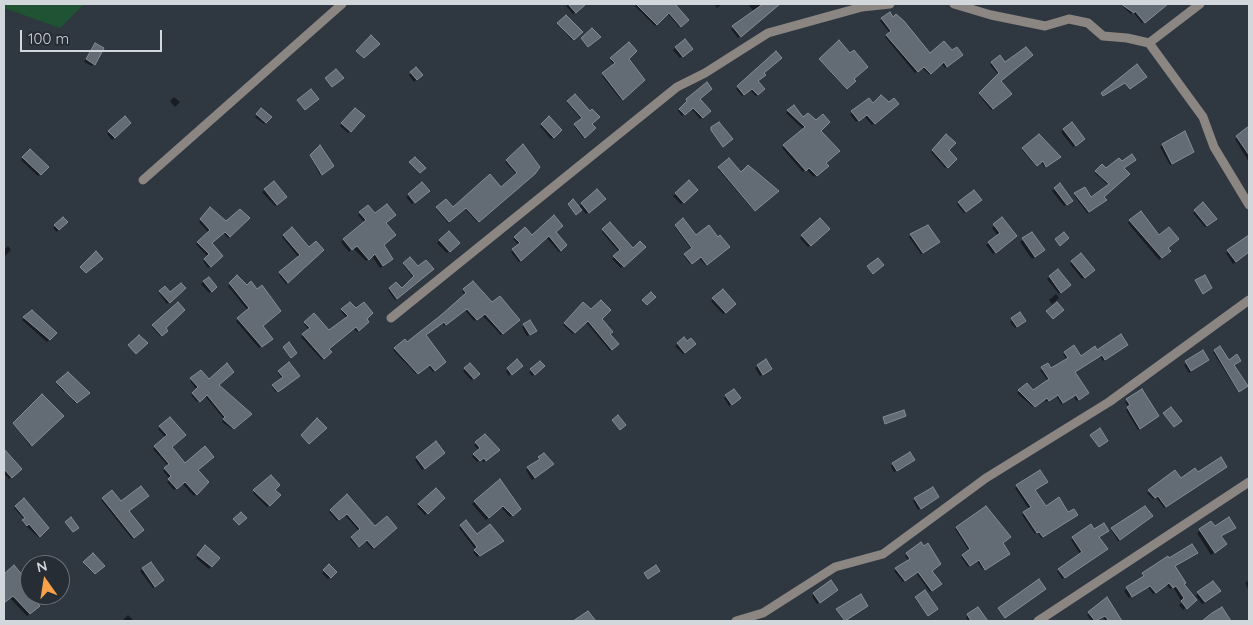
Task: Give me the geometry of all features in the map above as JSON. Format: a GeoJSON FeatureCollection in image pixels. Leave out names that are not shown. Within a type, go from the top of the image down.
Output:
{"type":"FeatureCollection","features":[{"type":"Feature","properties":{"kind":"street"},"geometry":{"type":"LineString","coordinates":[[143,180],[342,4]]}},
{"type":"Feature","properties":{"kind":"street"},"geometry":{"type":"LineString","coordinates":[[391,318],[563,178],[589,160],[677,86],[705,73],[768,34],[854,9],[890,4]]}},
{"type":"Feature","properties":{"kind":"street"},"geometry":{"type":"LineString","coordinates":[[954,4],[991,15],[1045,26],[1069,19],[1088,23],[1103,36],[1127,38],[1149,43],[1203,117],[1214,147],[1249,205]]}},
{"type":"Feature","properties":{"kind":"street"},"geometry":{"type":"LineString","coordinates":[[1149,43],[1200,4]]}},
{"type":"Feature","properties":{"kind":"street"},"geometry":{"type":"LineString","coordinates":[[736,621],[762,613],[835,567],[883,554],[986,478],[1109,402],[1249,300]]}},
{"type":"Feature","properties":{"kind":"street"},"geometry":{"type":"LineString","coordinates":[[1038,621],[1249,482]]}},
{"type":"Feature","properties":{"kind":"green space"},"geometry":{"type":"Polygon","coordinates":[[[4,4],[84,4],[60,28],[4,8],[4,4]]]}},
{"type":"Feature","properties":{"kind":"building"},"geometry":{"type":"Polygon","coordinates":[[[568,4],[586,4],[576,13],[568,4]]]}},
{"type":"Feature","properties":{"kind":"building"},"geometry":{"type":"Polygon","coordinates":[[[636,4],[675,4],[689,20],[681,27],[669,13],[657,25],[636,4]]]}},
{"type":"Feature","properties":{"kind":"building"},"geometry":{"type":"Polygon","coordinates":[[[763,4],[780,4],[741,37],[732,26],[763,4]]]}},
{"type":"Feature","properties":{"kind":"building"},"geometry":{"type":"Polygon","coordinates":[[[1121,4],[1168,4],[1145,23],[1135,11],[1134,13],[1121,4]]]}},
{"type":"Feature","properties":{"kind":"building"},"geometry":{"type":"Polygon","coordinates":[[[890,12],[893,17],[896,14],[904,21],[930,53],[944,41],[952,50],[957,47],[963,55],[947,67],[944,62],[931,74],[924,67],[918,72],[886,35],[891,31],[881,18],[890,12]]]}},
{"type":"Feature","properties":{"kind":"building"},"geometry":{"type":"Polygon","coordinates":[[[566,15],[583,32],[574,40],[557,23],[566,15]]]}},
{"type":"Feature","properties":{"kind":"building"},"geometry":{"type":"Polygon","coordinates":[[[592,28],[601,37],[588,47],[581,38],[592,28]]]}},
{"type":"Feature","properties":{"kind":"building"},"geometry":{"type":"Polygon","coordinates":[[[371,35],[380,44],[364,58],[356,51],[371,35]]]}},
{"type":"Feature","properties":{"kind":"building"},"geometry":{"type":"Polygon","coordinates":[[[685,39],[693,49],[683,57],[675,47],[685,39]]]}},
{"type":"Feature","properties":{"kind":"building"},"geometry":{"type":"Polygon","coordinates":[[[839,40],[850,53],[854,50],[868,67],[854,79],[856,81],[847,89],[819,59],[839,40]]]}},
{"type":"Feature","properties":{"kind":"building"},"geometry":{"type":"Polygon","coordinates":[[[629,42],[637,51],[629,59],[645,80],[623,100],[602,73],[615,63],[610,58],[629,42]]]}},
{"type":"Feature","properties":{"kind":"building"},"geometry":{"type":"Polygon","coordinates":[[[95,43],[104,48],[95,65],[86,59],[95,43]]]}},
{"type":"Feature","properties":{"kind":"building"},"geometry":{"type":"Polygon","coordinates":[[[1026,47],[1033,55],[1001,81],[1012,94],[993,109],[979,93],[999,73],[991,62],[1000,55],[1005,62],[1026,47]]]}},
{"type":"Feature","properties":{"kind":"building"},"geometry":{"type":"Polygon","coordinates":[[[776,51],[782,58],[764,73],[766,75],[758,81],[765,89],[758,95],[752,89],[744,95],[737,86],[776,51]]]}},
{"type":"Feature","properties":{"kind":"building"},"geometry":{"type":"Polygon","coordinates":[[[1137,64],[1147,77],[1130,89],[1125,83],[1103,96],[1101,93],[1137,64]]]}},
{"type":"Feature","properties":{"kind":"building"},"geometry":{"type":"Polygon","coordinates":[[[416,67],[423,75],[417,80],[410,72],[416,67]]]}},
{"type":"Feature","properties":{"kind":"building"},"geometry":{"type":"Polygon","coordinates":[[[336,69],[344,78],[332,87],[325,78],[336,69]]]}},
{"type":"Feature","properties":{"kind":"building"},"geometry":{"type":"Polygon","coordinates":[[[707,82],[712,89],[700,99],[711,111],[703,118],[693,108],[685,115],[679,109],[687,101],[686,99],[707,82]]]}},
{"type":"Feature","properties":{"kind":"building"},"geometry":{"type":"Polygon","coordinates":[[[311,89],[319,99],[305,110],[297,100],[311,89]]]}},
{"type":"Feature","properties":{"kind":"building"},"geometry":{"type":"Polygon","coordinates":[[[575,94],[590,111],[592,109],[600,117],[592,124],[596,128],[585,138],[574,124],[582,118],[567,101],[575,94]]]}},
{"type":"Feature","properties":{"kind":"building"},"geometry":{"type":"Polygon","coordinates":[[[881,95],[889,102],[894,98],[899,104],[875,124],[867,115],[859,121],[851,111],[869,98],[873,103],[881,95]]]}},
{"type":"Feature","properties":{"kind":"building"},"geometry":{"type":"Polygon","coordinates":[[[794,105],[803,117],[808,113],[816,120],[823,114],[830,122],[821,131],[840,151],[826,163],[829,166],[817,176],[809,168],[806,171],[783,145],[805,127],[787,110],[794,105]]]}},
{"type":"Feature","properties":{"kind":"building"},"geometry":{"type":"Polygon","coordinates":[[[261,108],[272,117],[266,123],[256,114],[261,108]]]}},
{"type":"Feature","properties":{"kind":"building"},"geometry":{"type":"Polygon","coordinates":[[[355,108],[365,116],[351,132],[341,123],[355,108]]]}},
{"type":"Feature","properties":{"kind":"building"},"geometry":{"type":"Polygon","coordinates":[[[125,116],[131,123],[115,138],[108,131],[125,116]]]}},
{"type":"Feature","properties":{"kind":"building"},"geometry":{"type":"Polygon","coordinates":[[[549,116],[562,130],[554,138],[541,124],[549,116]]]}},
{"type":"Feature","properties":{"kind":"building"},"geometry":{"type":"Polygon","coordinates":[[[719,122],[733,139],[723,147],[711,130],[711,127],[719,122]]]}},
{"type":"Feature","properties":{"kind":"building"},"geometry":{"type":"Polygon","coordinates":[[[1072,122],[1085,139],[1076,146],[1063,129],[1072,122]]]}},
{"type":"Feature","properties":{"kind":"building"},"geometry":{"type":"Polygon","coordinates":[[[1249,126],[1249,155],[1236,136],[1249,126]]]}},
{"type":"Feature","properties":{"kind":"building"},"geometry":{"type":"Polygon","coordinates":[[[1185,131],[1194,152],[1172,164],[1162,144],[1185,131]]]}},
{"type":"Feature","properties":{"kind":"building"},"geometry":{"type":"Polygon","coordinates":[[[946,134],[956,143],[949,150],[957,159],[948,168],[932,150],[946,134]]]}},
{"type":"Feature","properties":{"kind":"building"},"geometry":{"type":"Polygon","coordinates":[[[1039,134],[1061,157],[1046,167],[1043,161],[1037,166],[1022,148],[1039,134]]]}},
{"type":"Feature","properties":{"kind":"building"},"geometry":{"type":"Polygon","coordinates":[[[523,144],[540,167],[535,174],[479,222],[466,208],[449,222],[436,207],[446,199],[453,207],[490,174],[501,187],[517,173],[506,160],[523,144]]]}},
{"type":"Feature","properties":{"kind":"building"},"geometry":{"type":"Polygon","coordinates":[[[320,145],[334,166],[322,175],[310,155],[320,145]]]}},
{"type":"Feature","properties":{"kind":"building"},"geometry":{"type":"Polygon","coordinates":[[[30,149],[49,167],[41,175],[22,157],[30,149]]]}},
{"type":"Feature","properties":{"kind":"building"},"geometry":{"type":"Polygon","coordinates":[[[1132,154],[1136,160],[1124,168],[1130,174],[1104,197],[1107,200],[1089,212],[1074,193],[1085,187],[1091,197],[1109,184],[1095,171],[1102,164],[1106,168],[1119,158],[1122,161],[1132,154]]]}},
{"type":"Feature","properties":{"kind":"building"},"geometry":{"type":"Polygon","coordinates":[[[415,157],[426,168],[420,173],[409,162],[415,157]]]}},
{"type":"Feature","properties":{"kind":"building"},"geometry":{"type":"Polygon","coordinates":[[[729,158],[741,172],[748,165],[779,191],[755,211],[718,167],[729,158]]]}},
{"type":"Feature","properties":{"kind":"building"},"geometry":{"type":"Polygon","coordinates":[[[689,180],[698,190],[684,203],[675,193],[689,180]]]}},
{"type":"Feature","properties":{"kind":"building"},"geometry":{"type":"Polygon","coordinates":[[[274,181],[287,197],[277,205],[264,189],[274,181]]]}},
{"type":"Feature","properties":{"kind":"building"},"geometry":{"type":"Polygon","coordinates":[[[422,182],[430,191],[415,203],[408,194],[422,182]]]}},
{"type":"Feature","properties":{"kind":"building"},"geometry":{"type":"Polygon","coordinates":[[[1060,183],[1073,201],[1067,205],[1054,188],[1060,183]]]}},
{"type":"Feature","properties":{"kind":"building"},"geometry":{"type":"Polygon","coordinates":[[[597,189],[606,199],[589,213],[581,203],[597,189]]]}},
{"type":"Feature","properties":{"kind":"building"},"geometry":{"type":"Polygon","coordinates":[[[974,190],[982,200],[966,212],[958,202],[974,190]]]}},
{"type":"Feature","properties":{"kind":"building"},"geometry":{"type":"Polygon","coordinates":[[[573,199],[582,210],[576,215],[568,204],[573,199]]]}},
{"type":"Feature","properties":{"kind":"building"},"geometry":{"type":"Polygon","coordinates":[[[1203,202],[1217,219],[1207,226],[1194,210],[1203,202]]]}},
{"type":"Feature","properties":{"kind":"building"},"geometry":{"type":"Polygon","coordinates":[[[387,204],[396,215],[386,223],[396,235],[384,245],[393,259],[383,266],[375,254],[369,260],[357,246],[352,250],[343,239],[366,220],[359,212],[368,205],[375,213],[387,204]]]}},
{"type":"Feature","properties":{"kind":"building"},"geometry":{"type":"Polygon","coordinates":[[[210,207],[226,221],[240,209],[250,218],[230,237],[225,232],[212,243],[223,256],[211,267],[204,259],[209,254],[197,242],[210,230],[200,219],[210,207]]]}},
{"type":"Feature","properties":{"kind":"building"},"geometry":{"type":"Polygon","coordinates":[[[1141,211],[1159,235],[1169,227],[1179,239],[1168,248],[1171,251],[1162,258],[1129,220],[1141,211]]]}},
{"type":"Feature","properties":{"kind":"building"},"geometry":{"type":"Polygon","coordinates":[[[554,215],[563,226],[556,232],[567,245],[561,251],[549,236],[521,261],[512,249],[520,243],[514,237],[525,227],[532,235],[554,215]]]}},
{"type":"Feature","properties":{"kind":"building"},"geometry":{"type":"Polygon","coordinates":[[[63,217],[68,222],[59,230],[54,225],[63,217]]]}},
{"type":"Feature","properties":{"kind":"building"},"geometry":{"type":"Polygon","coordinates":[[[1002,217],[1017,236],[996,253],[988,242],[1000,233],[993,224],[1002,217]]]}},
{"type":"Feature","properties":{"kind":"building"},"geometry":{"type":"Polygon","coordinates":[[[683,218],[696,235],[709,225],[718,237],[720,235],[730,247],[707,265],[701,257],[692,264],[684,254],[692,248],[675,225],[683,218]]]}},
{"type":"Feature","properties":{"kind":"building"},"geometry":{"type":"Polygon","coordinates":[[[820,218],[830,229],[811,246],[801,235],[820,218]]]}},
{"type":"Feature","properties":{"kind":"building"},"geometry":{"type":"Polygon","coordinates":[[[610,222],[633,248],[640,241],[646,247],[624,267],[613,256],[620,250],[602,229],[610,222]]]}},
{"type":"Feature","properties":{"kind":"building"},"geometry":{"type":"Polygon","coordinates":[[[928,225],[940,242],[923,253],[910,234],[928,225]]]}},
{"type":"Feature","properties":{"kind":"building"},"geometry":{"type":"Polygon","coordinates":[[[292,227],[309,247],[316,241],[324,250],[288,283],[279,272],[300,255],[283,235],[292,227]]]}},
{"type":"Feature","properties":{"kind":"building"},"geometry":{"type":"Polygon","coordinates":[[[449,231],[460,243],[450,252],[439,240],[449,231]]]}},
{"type":"Feature","properties":{"kind":"building"},"geometry":{"type":"Polygon","coordinates":[[[1032,232],[1045,250],[1035,257],[1022,238],[1032,232]]]}},
{"type":"Feature","properties":{"kind":"building"},"geometry":{"type":"Polygon","coordinates":[[[1064,232],[1069,238],[1060,246],[1055,239],[1064,232]]]}},
{"type":"Feature","properties":{"kind":"building"},"geometry":{"type":"Polygon","coordinates":[[[1249,235],[1249,252],[1236,262],[1227,250],[1249,235]]]}},
{"type":"Feature","properties":{"kind":"building"},"geometry":{"type":"Polygon","coordinates":[[[96,251],[103,259],[86,273],[80,267],[96,251]]]}},
{"type":"Feature","properties":{"kind":"building"},"geometry":{"type":"Polygon","coordinates":[[[1081,253],[1095,270],[1085,278],[1071,261],[1081,253]]]}},
{"type":"Feature","properties":{"kind":"building"},"geometry":{"type":"Polygon","coordinates":[[[410,257],[418,266],[426,260],[434,269],[397,299],[389,288],[396,282],[402,288],[414,276],[403,263],[410,257]]]}},
{"type":"Feature","properties":{"kind":"building"},"geometry":{"type":"Polygon","coordinates":[[[878,258],[884,265],[873,274],[867,266],[878,258]]]}},
{"type":"Feature","properties":{"kind":"building"},"geometry":{"type":"Polygon","coordinates":[[[1058,269],[1071,285],[1061,293],[1049,276],[1058,269]]]}},
{"type":"Feature","properties":{"kind":"building"},"geometry":{"type":"Polygon","coordinates":[[[237,275],[247,285],[251,281],[257,289],[262,285],[281,311],[263,326],[273,339],[262,347],[237,318],[249,308],[229,283],[237,275]]]}},
{"type":"Feature","properties":{"kind":"building"},"geometry":{"type":"Polygon","coordinates":[[[1205,275],[1212,288],[1203,294],[1195,280],[1205,275]]]}},
{"type":"Feature","properties":{"kind":"building"},"geometry":{"type":"Polygon","coordinates":[[[209,277],[217,287],[212,292],[203,281],[209,277]]]}},
{"type":"Feature","properties":{"kind":"building"},"geometry":{"type":"Polygon","coordinates":[[[473,281],[492,302],[500,296],[520,320],[503,334],[485,314],[477,320],[467,309],[446,325],[444,322],[426,335],[446,362],[435,371],[430,365],[418,374],[394,348],[405,339],[407,342],[440,316],[466,293],[463,289],[473,281]]]}},
{"type":"Feature","properties":{"kind":"building"},"geometry":{"type":"Polygon","coordinates":[[[181,283],[186,288],[170,303],[159,291],[165,286],[170,292],[181,283]]]}},
{"type":"Feature","properties":{"kind":"building"},"geometry":{"type":"Polygon","coordinates":[[[723,289],[736,304],[726,313],[712,298],[723,289]]]}},
{"type":"Feature","properties":{"kind":"building"},"geometry":{"type":"Polygon","coordinates":[[[651,292],[656,297],[647,305],[642,300],[651,292]]]}},
{"type":"Feature","properties":{"kind":"building"},"geometry":{"type":"Polygon","coordinates":[[[601,300],[611,310],[602,319],[613,332],[610,334],[619,344],[612,350],[588,321],[575,333],[564,323],[583,302],[591,309],[601,300]]]}},
{"type":"Feature","properties":{"kind":"building"},"geometry":{"type":"Polygon","coordinates":[[[178,302],[185,310],[166,328],[168,331],[162,336],[152,325],[178,302]]]}},
{"type":"Feature","properties":{"kind":"building"},"geometry":{"type":"Polygon","coordinates":[[[350,302],[356,308],[364,302],[373,313],[367,319],[369,322],[359,331],[356,327],[329,349],[332,352],[324,359],[302,334],[310,328],[304,322],[314,313],[329,330],[348,316],[341,309],[350,302]]]}},
{"type":"Feature","properties":{"kind":"building"},"geometry":{"type":"Polygon","coordinates":[[[1057,302],[1064,310],[1053,319],[1046,311],[1057,302]]]}},
{"type":"Feature","properties":{"kind":"building"},"geometry":{"type":"Polygon","coordinates":[[[32,310],[57,333],[50,340],[23,317],[32,310]]]}},
{"type":"Feature","properties":{"kind":"building"},"geometry":{"type":"Polygon","coordinates":[[[1020,312],[1026,321],[1017,327],[1011,318],[1020,312]]]}},
{"type":"Feature","properties":{"kind":"building"},"geometry":{"type":"Polygon","coordinates":[[[530,320],[537,331],[530,335],[523,324],[530,320]]]}},
{"type":"Feature","properties":{"kind":"building"},"geometry":{"type":"Polygon","coordinates":[[[1121,334],[1128,345],[1105,360],[1102,355],[1075,372],[1089,393],[1079,400],[1076,395],[1063,403],[1058,395],[1049,401],[1047,398],[1035,407],[1018,390],[1027,383],[1033,390],[1049,379],[1041,367],[1048,363],[1051,368],[1068,358],[1064,352],[1074,345],[1081,356],[1095,346],[1097,350],[1121,334]]]}},
{"type":"Feature","properties":{"kind":"building"},"geometry":{"type":"Polygon","coordinates":[[[139,335],[148,343],[136,354],[128,345],[139,335]]]}},
{"type":"Feature","properties":{"kind":"building"},"geometry":{"type":"Polygon","coordinates":[[[684,337],[687,341],[691,338],[696,344],[685,353],[677,343],[684,337]]]}},
{"type":"Feature","properties":{"kind":"building"},"geometry":{"type":"Polygon","coordinates":[[[289,342],[297,353],[291,358],[283,347],[289,342]]]}},
{"type":"Feature","properties":{"kind":"building"},"geometry":{"type":"Polygon","coordinates":[[[1220,346],[1229,360],[1237,354],[1241,361],[1234,365],[1248,386],[1239,392],[1214,350],[1220,346]]]}},
{"type":"Feature","properties":{"kind":"building"},"geometry":{"type":"Polygon","coordinates":[[[1203,350],[1209,360],[1191,371],[1185,361],[1203,350]]]}},
{"type":"Feature","properties":{"kind":"building"},"geometry":{"type":"Polygon","coordinates":[[[517,359],[523,366],[512,375],[507,368],[517,359]]]}},
{"type":"Feature","properties":{"kind":"building"},"geometry":{"type":"Polygon","coordinates":[[[766,359],[772,369],[763,375],[757,365],[766,359]]]}},
{"type":"Feature","properties":{"kind":"building"},"geometry":{"type":"Polygon","coordinates":[[[540,361],[545,366],[535,375],[530,369],[540,361]]]}},
{"type":"Feature","properties":{"kind":"building"},"geometry":{"type":"Polygon","coordinates":[[[289,362],[300,376],[278,392],[272,385],[283,377],[278,371],[289,362]]]}},
{"type":"Feature","properties":{"kind":"building"},"geometry":{"type":"Polygon","coordinates":[[[227,363],[234,372],[219,385],[252,414],[234,429],[223,419],[225,417],[207,395],[200,402],[192,393],[198,387],[190,378],[201,370],[209,379],[227,363]]]}},
{"type":"Feature","properties":{"kind":"building"},"geometry":{"type":"Polygon","coordinates":[[[470,363],[480,374],[474,379],[464,368],[470,363]]]}},
{"type":"Feature","properties":{"kind":"building"},"geometry":{"type":"Polygon","coordinates":[[[68,372],[90,393],[77,403],[56,382],[68,372]]]}},
{"type":"Feature","properties":{"kind":"building"},"geometry":{"type":"Polygon","coordinates":[[[734,389],[741,398],[732,405],[725,395],[734,389]]]}},
{"type":"Feature","properties":{"kind":"building"},"geometry":{"type":"Polygon","coordinates":[[[1142,389],[1159,416],[1140,429],[1127,407],[1130,405],[1126,399],[1142,389]]]}},
{"type":"Feature","properties":{"kind":"building"},"geometry":{"type":"Polygon","coordinates":[[[42,394],[64,416],[32,446],[13,423],[42,394]]]}},
{"type":"Feature","properties":{"kind":"building"},"geometry":{"type":"Polygon","coordinates":[[[1171,407],[1182,421],[1174,427],[1163,413],[1171,407]]]}},
{"type":"Feature","properties":{"kind":"building"},"geometry":{"type":"Polygon","coordinates":[[[904,410],[906,416],[885,424],[883,417],[904,410]]]}},
{"type":"Feature","properties":{"kind":"building"},"geometry":{"type":"Polygon","coordinates":[[[618,415],[626,425],[620,430],[612,420],[618,415]]]}},
{"type":"Feature","properties":{"kind":"building"},"geometry":{"type":"Polygon","coordinates":[[[170,417],[186,435],[172,447],[185,463],[205,446],[214,457],[198,470],[209,482],[197,495],[185,482],[177,489],[168,479],[171,476],[164,468],[169,464],[154,446],[167,435],[159,426],[170,417]]]}},
{"type":"Feature","properties":{"kind":"building"},"geometry":{"type":"Polygon","coordinates":[[[317,418],[327,428],[309,444],[301,435],[317,418]]]}},
{"type":"Feature","properties":{"kind":"building"},"geometry":{"type":"Polygon","coordinates":[[[1100,428],[1108,441],[1099,447],[1090,435],[1100,428]]]}},
{"type":"Feature","properties":{"kind":"building"},"geometry":{"type":"Polygon","coordinates":[[[485,434],[500,450],[486,461],[484,458],[480,461],[473,454],[480,448],[475,442],[485,434]]]}},
{"type":"Feature","properties":{"kind":"building"},"geometry":{"type":"Polygon","coordinates":[[[436,441],[445,453],[425,469],[416,457],[436,441]]]}},
{"type":"Feature","properties":{"kind":"building"},"geometry":{"type":"Polygon","coordinates":[[[4,449],[22,469],[12,478],[4,469],[4,449]]]}},
{"type":"Feature","properties":{"kind":"building"},"geometry":{"type":"Polygon","coordinates":[[[910,452],[915,460],[897,471],[892,463],[910,452]]]}},
{"type":"Feature","properties":{"kind":"building"},"geometry":{"type":"Polygon","coordinates":[[[544,453],[554,464],[535,478],[527,467],[540,459],[538,457],[544,453]]]}},
{"type":"Feature","properties":{"kind":"building"},"geometry":{"type":"Polygon","coordinates":[[[1221,457],[1227,467],[1166,507],[1158,496],[1155,498],[1148,490],[1175,470],[1181,478],[1195,468],[1198,472],[1221,457]]]}},
{"type":"Feature","properties":{"kind":"building"},"geometry":{"type":"Polygon","coordinates":[[[1040,470],[1048,482],[1035,490],[1046,506],[1059,497],[1068,512],[1074,509],[1078,515],[1043,537],[1039,532],[1037,533],[1023,512],[1031,507],[1016,485],[1040,470]]]}},
{"type":"Feature","properties":{"kind":"building"},"geometry":{"type":"Polygon","coordinates":[[[271,475],[280,485],[275,490],[281,495],[270,506],[253,490],[271,475]]]}},
{"type":"Feature","properties":{"kind":"building"},"geometry":{"type":"Polygon","coordinates":[[[500,479],[521,509],[513,516],[503,506],[489,518],[474,501],[500,479]]]}},
{"type":"Feature","properties":{"kind":"building"},"geometry":{"type":"Polygon","coordinates":[[[141,486],[149,496],[129,511],[144,530],[134,538],[102,498],[112,490],[121,501],[141,486]]]}},
{"type":"Feature","properties":{"kind":"building"},"geometry":{"type":"Polygon","coordinates":[[[933,487],[939,497],[921,509],[914,498],[933,487]]]}},
{"type":"Feature","properties":{"kind":"building"},"geometry":{"type":"Polygon","coordinates":[[[436,488],[445,498],[428,514],[418,504],[436,488]]]}},
{"type":"Feature","properties":{"kind":"building"},"geometry":{"type":"Polygon","coordinates":[[[347,494],[375,526],[387,516],[397,528],[374,548],[367,540],[359,547],[351,537],[360,529],[347,514],[339,520],[330,510],[347,494]]]}},
{"type":"Feature","properties":{"kind":"building"},"geometry":{"type":"Polygon","coordinates":[[[24,498],[49,528],[40,537],[29,524],[27,526],[22,520],[25,518],[15,506],[24,498]]]}},
{"type":"Feature","properties":{"kind":"building"},"geometry":{"type":"Polygon","coordinates":[[[986,506],[1011,537],[1003,543],[1010,554],[985,570],[979,560],[970,566],[962,555],[970,549],[956,527],[986,506]]]}},
{"type":"Feature","properties":{"kind":"building"},"geometry":{"type":"Polygon","coordinates":[[[1145,506],[1153,516],[1120,540],[1111,528],[1145,506]]]}},
{"type":"Feature","properties":{"kind":"building"},"geometry":{"type":"Polygon","coordinates":[[[241,512],[247,518],[239,525],[233,519],[241,512]]]}},
{"type":"Feature","properties":{"kind":"building"},"geometry":{"type":"Polygon","coordinates":[[[71,517],[79,528],[73,532],[65,522],[71,517]]]}},
{"type":"Feature","properties":{"kind":"building"},"geometry":{"type":"Polygon","coordinates":[[[1229,517],[1236,528],[1221,536],[1227,544],[1215,553],[1199,529],[1211,521],[1215,526],[1229,517]]]}},
{"type":"Feature","properties":{"kind":"building"},"geometry":{"type":"Polygon","coordinates":[[[466,520],[477,534],[490,524],[504,541],[480,556],[474,550],[477,547],[460,525],[466,520]]]}},
{"type":"Feature","properties":{"kind":"building"},"geometry":{"type":"Polygon","coordinates":[[[1104,523],[1109,531],[1099,537],[1108,549],[1065,578],[1058,569],[1082,552],[1072,537],[1091,524],[1094,529],[1104,523]]]}},
{"type":"Feature","properties":{"kind":"building"},"geometry":{"type":"Polygon","coordinates":[[[921,542],[924,546],[928,543],[941,564],[932,571],[942,584],[932,591],[918,572],[905,581],[895,568],[910,559],[906,553],[921,542]]]}},
{"type":"Feature","properties":{"kind":"building"},"geometry":{"type":"Polygon","coordinates":[[[1192,544],[1198,553],[1175,566],[1186,583],[1184,584],[1197,600],[1187,609],[1181,601],[1184,598],[1176,586],[1173,588],[1169,583],[1156,593],[1150,586],[1132,597],[1126,587],[1144,576],[1142,573],[1168,556],[1169,558],[1192,544]]]}},
{"type":"Feature","properties":{"kind":"building"},"geometry":{"type":"Polygon","coordinates":[[[205,545],[220,558],[212,567],[197,555],[205,545]]]}},
{"type":"Feature","properties":{"kind":"building"},"geometry":{"type":"Polygon","coordinates":[[[93,553],[105,566],[95,574],[83,562],[93,553]]]}},
{"type":"Feature","properties":{"kind":"building"},"geometry":{"type":"Polygon","coordinates":[[[151,562],[164,580],[155,587],[142,568],[151,562]]]}},
{"type":"Feature","properties":{"kind":"building"},"geometry":{"type":"Polygon","coordinates":[[[329,564],[337,572],[331,578],[323,570],[329,564]]]}},
{"type":"Feature","properties":{"kind":"building"},"geometry":{"type":"Polygon","coordinates":[[[14,565],[20,572],[20,603],[13,596],[4,603],[4,574],[14,565]]]}},
{"type":"Feature","properties":{"kind":"building"},"geometry":{"type":"Polygon","coordinates":[[[656,565],[660,571],[648,579],[644,573],[656,565]]]}},
{"type":"Feature","properties":{"kind":"building"},"geometry":{"type":"Polygon","coordinates":[[[1039,579],[1046,589],[1005,618],[998,608],[1039,579]]]}},
{"type":"Feature","properties":{"kind":"building"},"geometry":{"type":"Polygon","coordinates":[[[831,580],[838,590],[820,603],[813,593],[831,580]]]}},
{"type":"Feature","properties":{"kind":"building"},"geometry":{"type":"Polygon","coordinates":[[[1213,581],[1221,591],[1205,602],[1197,592],[1213,581]]]}},
{"type":"Feature","properties":{"kind":"building"},"geometry":{"type":"Polygon","coordinates":[[[925,590],[938,609],[928,616],[915,597],[925,590]]]}},
{"type":"Feature","properties":{"kind":"building"},"geometry":{"type":"Polygon","coordinates":[[[861,594],[868,606],[845,621],[836,609],[861,594]]]}},
{"type":"Feature","properties":{"kind":"building"},"geometry":{"type":"Polygon","coordinates":[[[1107,597],[1122,621],[1109,621],[1105,616],[1095,621],[1088,612],[1107,597]]]}},
{"type":"Feature","properties":{"kind":"building"},"geometry":{"type":"Polygon","coordinates":[[[22,605],[40,606],[30,614],[22,605]]]}},
{"type":"Feature","properties":{"kind":"building"},"geometry":{"type":"Polygon","coordinates":[[[978,607],[988,621],[971,621],[967,614],[978,607]]]}},
{"type":"Feature","properties":{"kind":"building"},"geometry":{"type":"Polygon","coordinates":[[[1222,607],[1231,621],[1202,621],[1212,613],[1222,607]]]}},
{"type":"Feature","properties":{"kind":"building"},"geometry":{"type":"Polygon","coordinates":[[[588,611],[596,621],[573,621],[588,611]]]}}]}
